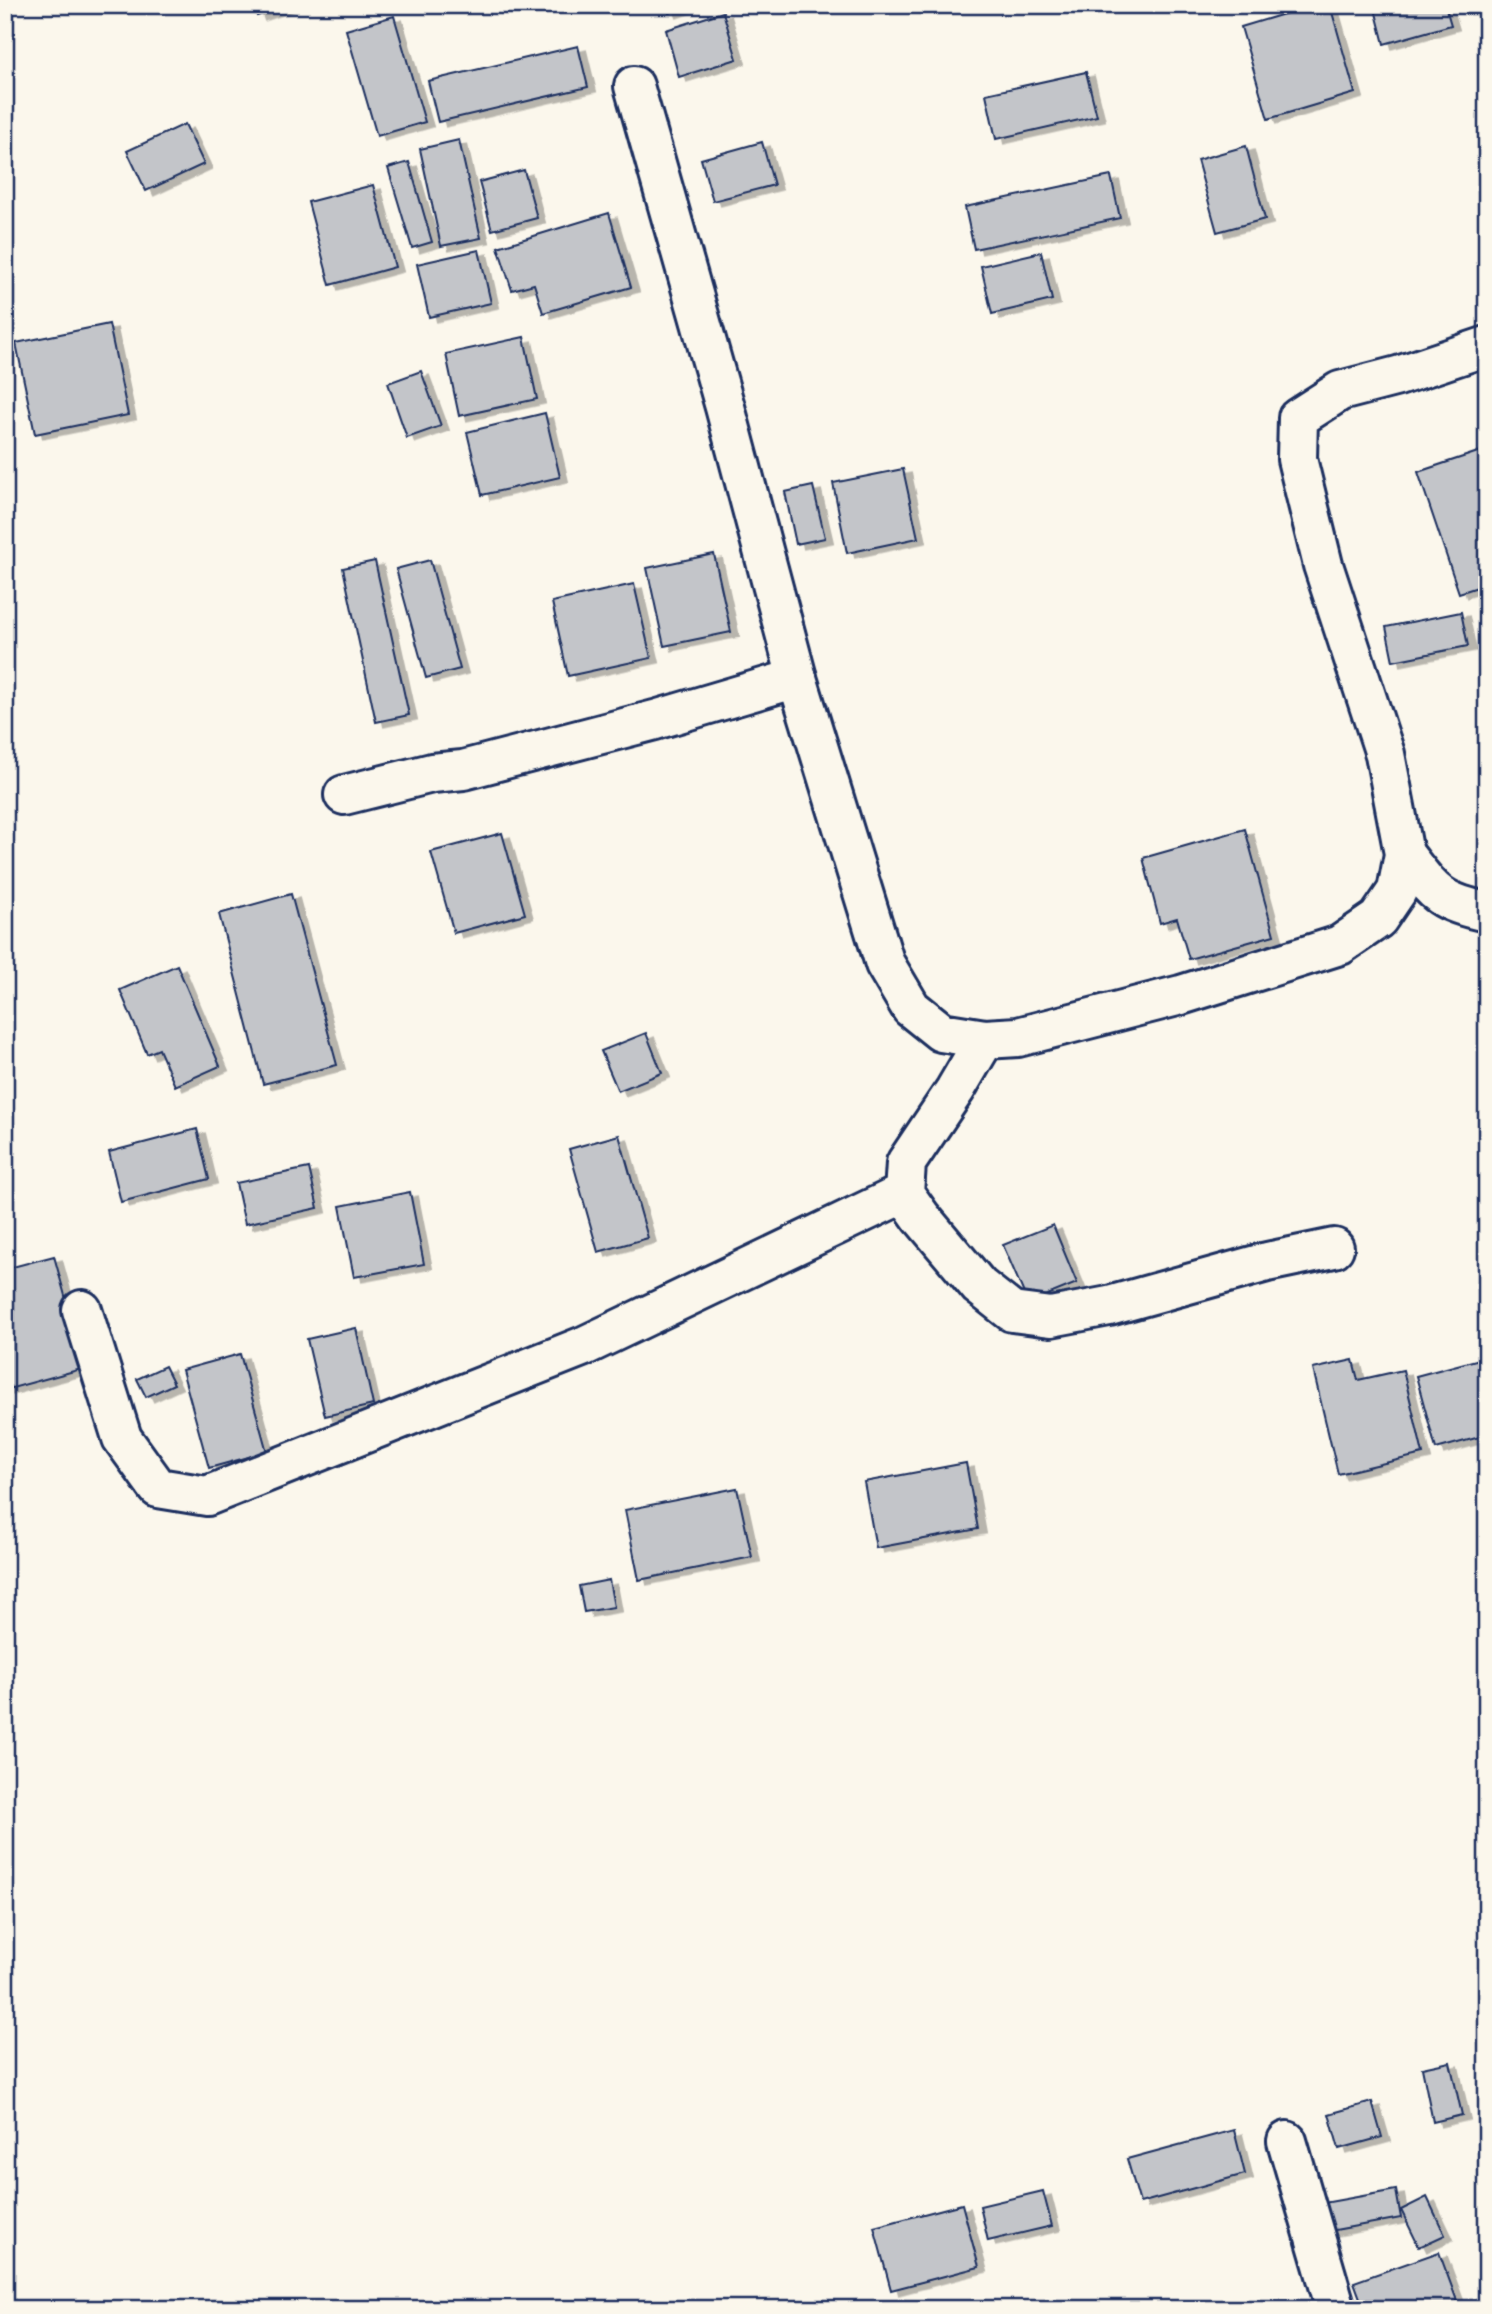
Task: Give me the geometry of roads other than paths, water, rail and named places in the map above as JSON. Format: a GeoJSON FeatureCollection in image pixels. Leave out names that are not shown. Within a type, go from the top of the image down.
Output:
{"type":"FeatureCollection","features":[{"type":"Feature","properties":{"kind":"street"},"geometry":{"type":"LineString","coordinates":[[634,86],[725,407],[797,678],[885,964],[911,1008],[940,1032],[985,1039],[1018,1037],[1181,995],[1340,945],[1378,919],[1397,891],[1404,854],[1385,754],[1323,565],[1313,526],[1297,459],[1298,418],[1340,391],[1398,376],[1487,345]]}},
{"type":"Feature","properties":{"kind":"street"},"geometry":{"type":"LineString","coordinates":[[344,795],[432,773],[463,770],[642,724],[797,678]]}},
{"type":"Feature","properties":{"kind":"street"},"geometry":{"type":"LineString","coordinates":[[1404,854],[1435,893],[1458,906],[1487,912]]}},
{"type":"Feature","properties":{"kind":"street"},"geometry":{"type":"LineString","coordinates":[[985,1039],[955,1090],[906,1163],[904,1193],[979,1286],[1012,1312],[1051,1317],[1109,1306],[1267,1262],[1334,1248]]}},
{"type":"Feature","properties":{"kind":"street"},"geometry":{"type":"LineString","coordinates":[[82,1310],[122,1438],[158,1488],[207,1496],[584,1346],[904,1193]]}},
{"type":"Feature","properties":{"kind":"street"},"geometry":{"type":"LineString","coordinates":[[1287,2141],[1336,2309]]}}]}
